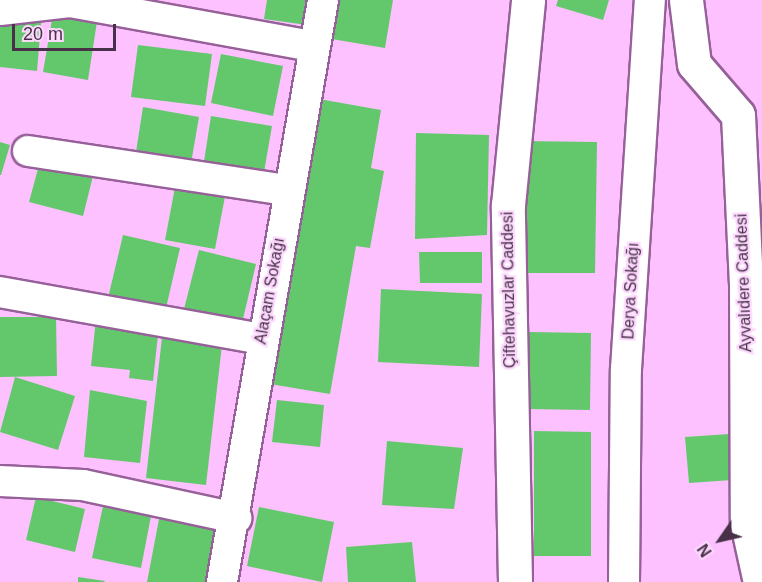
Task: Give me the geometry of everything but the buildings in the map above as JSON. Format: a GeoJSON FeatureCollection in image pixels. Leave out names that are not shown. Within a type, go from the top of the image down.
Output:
{"type":"FeatureCollection","features":[{"type":"Feature","properties":{"kind":"street","name":"Alaçam Sokağı"},"geometry":{"type":"LineString","coordinates":[[222,582],[236,518],[261,339],[322,0]]}},
{"type":"Feature","properties":{"kind":"street","name":"Çiftehavuzlar Caddesi"},"geometry":{"type":"LineString","coordinates":[[515,582],[508,205],[528,0]]}},
{"type":"Feature","properties":{"kind":"street","name":"Derya Sokağı"},"geometry":{"type":"LineString","coordinates":[[624,582],[626,369],[650,0]]}},
{"type":"Feature","properties":{"kind":"street","name":"Ayvalıdere Caddesi"},"geometry":{"type":"LineString","coordinates":[[686,0],[694,64],[738,116],[746,283],[747,523],[760,582]]}},
{"type":"Feature","properties":{"kind":"street"},"geometry":{"type":"LineString","coordinates":[[0,10],[70,2],[312,46]]}},
{"type":"Feature","properties":{"kind":"street"},"geometry":{"type":"LineString","coordinates":[[28,151],[287,190]]}},
{"type":"Feature","properties":{"kind":"street"},"geometry":{"type":"LineString","coordinates":[[0,292],[261,339]]}},
{"type":"Feature","properties":{"kind":"street"},"geometry":{"type":"LineString","coordinates":[[0,481],[83,485],[236,518]]}}]}
